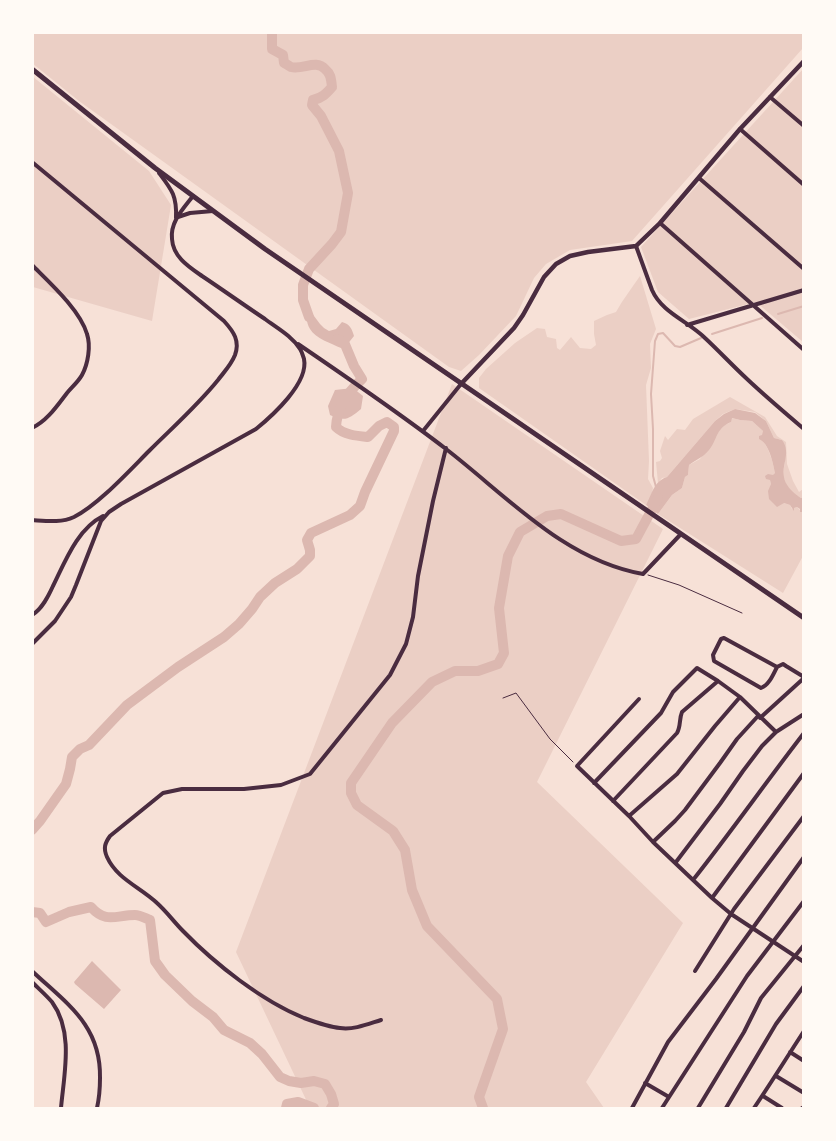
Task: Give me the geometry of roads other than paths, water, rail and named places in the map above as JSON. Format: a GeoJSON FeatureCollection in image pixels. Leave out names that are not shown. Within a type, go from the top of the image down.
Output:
{"type":"FeatureCollection","features":[{"type":"Feature","properties":{"kind":"main road"},"geometry":{"type":"LineString","coordinates":[[32,69],[155,168],[299,273],[804,618]]}},
{"type":"Feature","properties":{"kind":"street"},"geometry":{"type":"LineString","coordinates":[[423,431],[461,384],[514,328],[544,277],[556,264],[570,256],[636,246],[660,222],[740,129],[802,65]]}},
{"type":"Feature","properties":{"kind":"street"},"geometry":{"type":"LineString","coordinates":[[770,97],[804,126]]}},
{"type":"Feature","properties":{"kind":"street"},"geometry":{"type":"LineString","coordinates":[[740,129],[804,185]]}},
{"type":"Feature","properties":{"kind":"street"},"geometry":{"type":"LineString","coordinates":[[32,162],[224,321],[233,331],[237,342],[235,354],[229,367],[208,392],[99,498],[76,516],[65,520],[32,520]]}},
{"type":"Feature","properties":{"kind":"street"},"geometry":{"type":"LineString","coordinates":[[155,168],[174,195],[176,218]]}},
{"type":"Feature","properties":{"kind":"street"},"geometry":{"type":"LineString","coordinates":[[699,178],[804,269]]}},
{"type":"Feature","properties":{"kind":"street"},"geometry":{"type":"LineString","coordinates":[[193,196],[176,218],[172,228],[173,247],[182,260],[446,448],[520,511],[566,543],[600,561],[643,574],[680,535]]}},
{"type":"Feature","properties":{"kind":"street"},"geometry":{"type":"LineString","coordinates":[[176,218],[190,213],[213,211]]}},
{"type":"Feature","properties":{"kind":"street"},"geometry":{"type":"LineString","coordinates":[[660,222],[804,350]]}},
{"type":"Feature","properties":{"kind":"street"},"geometry":{"type":"LineString","coordinates":[[636,246],[655,297],[669,311],[704,337],[747,380],[804,429]]}},
{"type":"Feature","properties":{"kind":"street"},"geometry":{"type":"LineString","coordinates":[[32,265],[69,304],[83,322],[88,335],[87,361],[81,376],[51,413],[32,428]]}},
{"type":"Feature","properties":{"kind":"street"},"geometry":{"type":"LineString","coordinates":[[687,325],[804,290]]}},
{"type":"Feature","properties":{"kind":"street"},"geometry":{"type":"LineString","coordinates":[[32,615],[36,613],[47,598],[81,535],[96,520],[121,504],[256,429],[269,418],[294,390],[304,371],[305,361],[301,350],[294,341]]}},
{"type":"Feature","properties":{"kind":"street"},"geometry":{"type":"LineString","coordinates":[[382,1020],[350,1028],[340,1028],[304,1018],[264,996],[216,961],[184,932],[156,901],[120,875],[108,858],[105,844],[110,836],[164,793],[182,788],[244,789],[282,785],[310,774],[390,675],[406,644],[413,617],[418,576],[433,501],[446,448]]}},
{"type":"Feature","properties":{"kind":"street"},"geometry":{"type":"LineString","coordinates":[[32,644],[55,621],[71,597],[98,525],[107,514]]}},
{"type":"Feature","properties":{"kind":"street"},"geometry":{"type":"LineString","coordinates":[[653,842],[684,810],[737,739],[804,678],[783,664],[777,667],[767,684],[761,688],[714,660],[713,655],[721,639],[724,638],[777,667]]}},
{"type":"Feature","properties":{"kind":"street"},"geometry":{"type":"LineString","coordinates":[[594,783],[661,714],[673,692],[697,668],[740,698],[776,732]]}},
{"type":"Feature","properties":{"kind":"street"},"geometry":{"type":"LineString","coordinates":[[613,801],[676,733],[680,725],[682,712],[718,681]]}},
{"type":"Feature","properties":{"kind":"street"},"geometry":{"type":"LineString","coordinates":[[629,816],[677,774],[740,698]]}},
{"type":"Feature","properties":{"kind":"street"},"geometry":{"type":"LineString","coordinates":[[639,699],[577,766],[712,898],[731,914],[804,962]]}},
{"type":"Feature","properties":{"kind":"street"},"geometry":{"type":"LineString","coordinates":[[676,862],[762,746],[776,732],[804,714]]}},
{"type":"Feature","properties":{"kind":"street"},"geometry":{"type":"LineString","coordinates":[[693,880],[804,733]]}},
{"type":"Feature","properties":{"kind":"street"},"geometry":{"type":"LineString","coordinates":[[712,898],[804,773]]}},
{"type":"Feature","properties":{"kind":"street"},"geometry":{"type":"LineString","coordinates":[[695,971],[731,914],[804,816]]}},
{"type":"Feature","properties":{"kind":"street"},"geometry":{"type":"LineString","coordinates":[[632,1108],[668,1042],[804,857]]}},
{"type":"Feature","properties":{"kind":"street"},"geometry":{"type":"LineString","coordinates":[[662,1108],[759,960],[804,901]]}},
{"type":"Feature","properties":{"kind":"street"},"geometry":{"type":"LineString","coordinates":[[698,1108],[744,1032],[761,998],[804,945]]}},
{"type":"Feature","properties":{"kind":"street"},"geometry":{"type":"LineString","coordinates":[[32,971],[83,1020],[93,1037],[99,1056],[100,1068],[97,1108]]}},
{"type":"Feature","properties":{"kind":"street"},"geometry":{"type":"LineString","coordinates":[[32,982],[52,1002],[62,1022],[66,1046],[61,1108]]}},
{"type":"Feature","properties":{"kind":"street"},"geometry":{"type":"LineString","coordinates":[[726,1108],[776,1024],[804,986]]}},
{"type":"Feature","properties":{"kind":"street"},"geometry":{"type":"LineString","coordinates":[[754,1108],[804,1031]]}},
{"type":"Feature","properties":{"kind":"street"},"geometry":{"type":"LineString","coordinates":[[790,1052],[804,1061]]}},
{"type":"Feature","properties":{"kind":"street"},"geometry":{"type":"LineString","coordinates":[[776,1076],[804,1093]]}},
{"type":"Feature","properties":{"kind":"street"},"geometry":{"type":"LineString","coordinates":[[645,1083],[669,1097]]}},
{"type":"Feature","properties":{"kind":"street"},"geometry":{"type":"LineString","coordinates":[[763,1096],[782,1108]]}},
{"type":"Feature","properties":{"kind":"waterway"},"geometry":{"type":"LineString","coordinates":[[272,32],[272,49],[283,55],[284,63],[296,68],[318,65],[330,75],[332,87],[324,95],[313,100],[312,105],[321,116],[339,151],[348,193],[341,232],[309,269],[303,285],[303,300],[309,317]]}},
{"type":"Feature","properties":{"kind":"waterway"},"geometry":{"type":"LineString","coordinates":[[778,314],[804,306]]}},
{"type":"Feature","properties":{"kind":"waterway"},"geometry":{"type":"LineString","coordinates":[[712,334],[762,318]]}},
{"type":"Feature","properties":{"kind":"waterway"},"geometry":{"type":"LineString","coordinates":[[656,487],[653,476],[651,394],[655,341],[658,334],[663,333],[675,346],[680,347],[701,338]]}},
{"type":"Feature","properties":{"kind":"waterway"},"geometry":{"type":"LineString","coordinates":[[32,830],[66,784],[72,757],[80,749],[89,745],[127,705],[178,667],[224,637],[239,624],[260,597],[275,583],[297,569],[310,556],[307,540],[311,533],[350,515],[360,506],[394,431],[394,427],[387,422],[379,426],[368,437],[355,436],[336,427],[344,400],[362,379],[354,366],[344,342],[337,339]]}},
{"type":"Feature","properties":{"kind":"waterway"},"geometry":{"type":"LineString","coordinates":[[483,1108],[479,1097],[503,1029],[497,999],[427,926],[412,890],[405,850],[393,831],[357,805],[351,793],[351,783],[392,723],[432,682],[455,671],[478,671],[498,664],[504,653],[499,608],[508,556],[520,532],[547,516],[561,514],[621,541],[636,539],[658,498]]}},
{"type":"Feature","properties":{"kind":"waterway"},"geometry":{"type":"LineString","coordinates":[[32,912],[40,913],[46,922],[69,912],[91,907],[96,912],[107,917],[135,915],[150,920],[155,961],[165,975],[192,1001],[213,1017],[224,1030],[250,1043],[262,1054],[280,1077],[301,1083],[314,1081],[325,1084],[334,1104],[331,1108]]}},
{"type":"Feature","properties":{"kind":"waterway"},"geometry":{"type":"LineString","coordinates":[[286,1108],[287,1104],[298,1102],[314,1108]]}}]}
